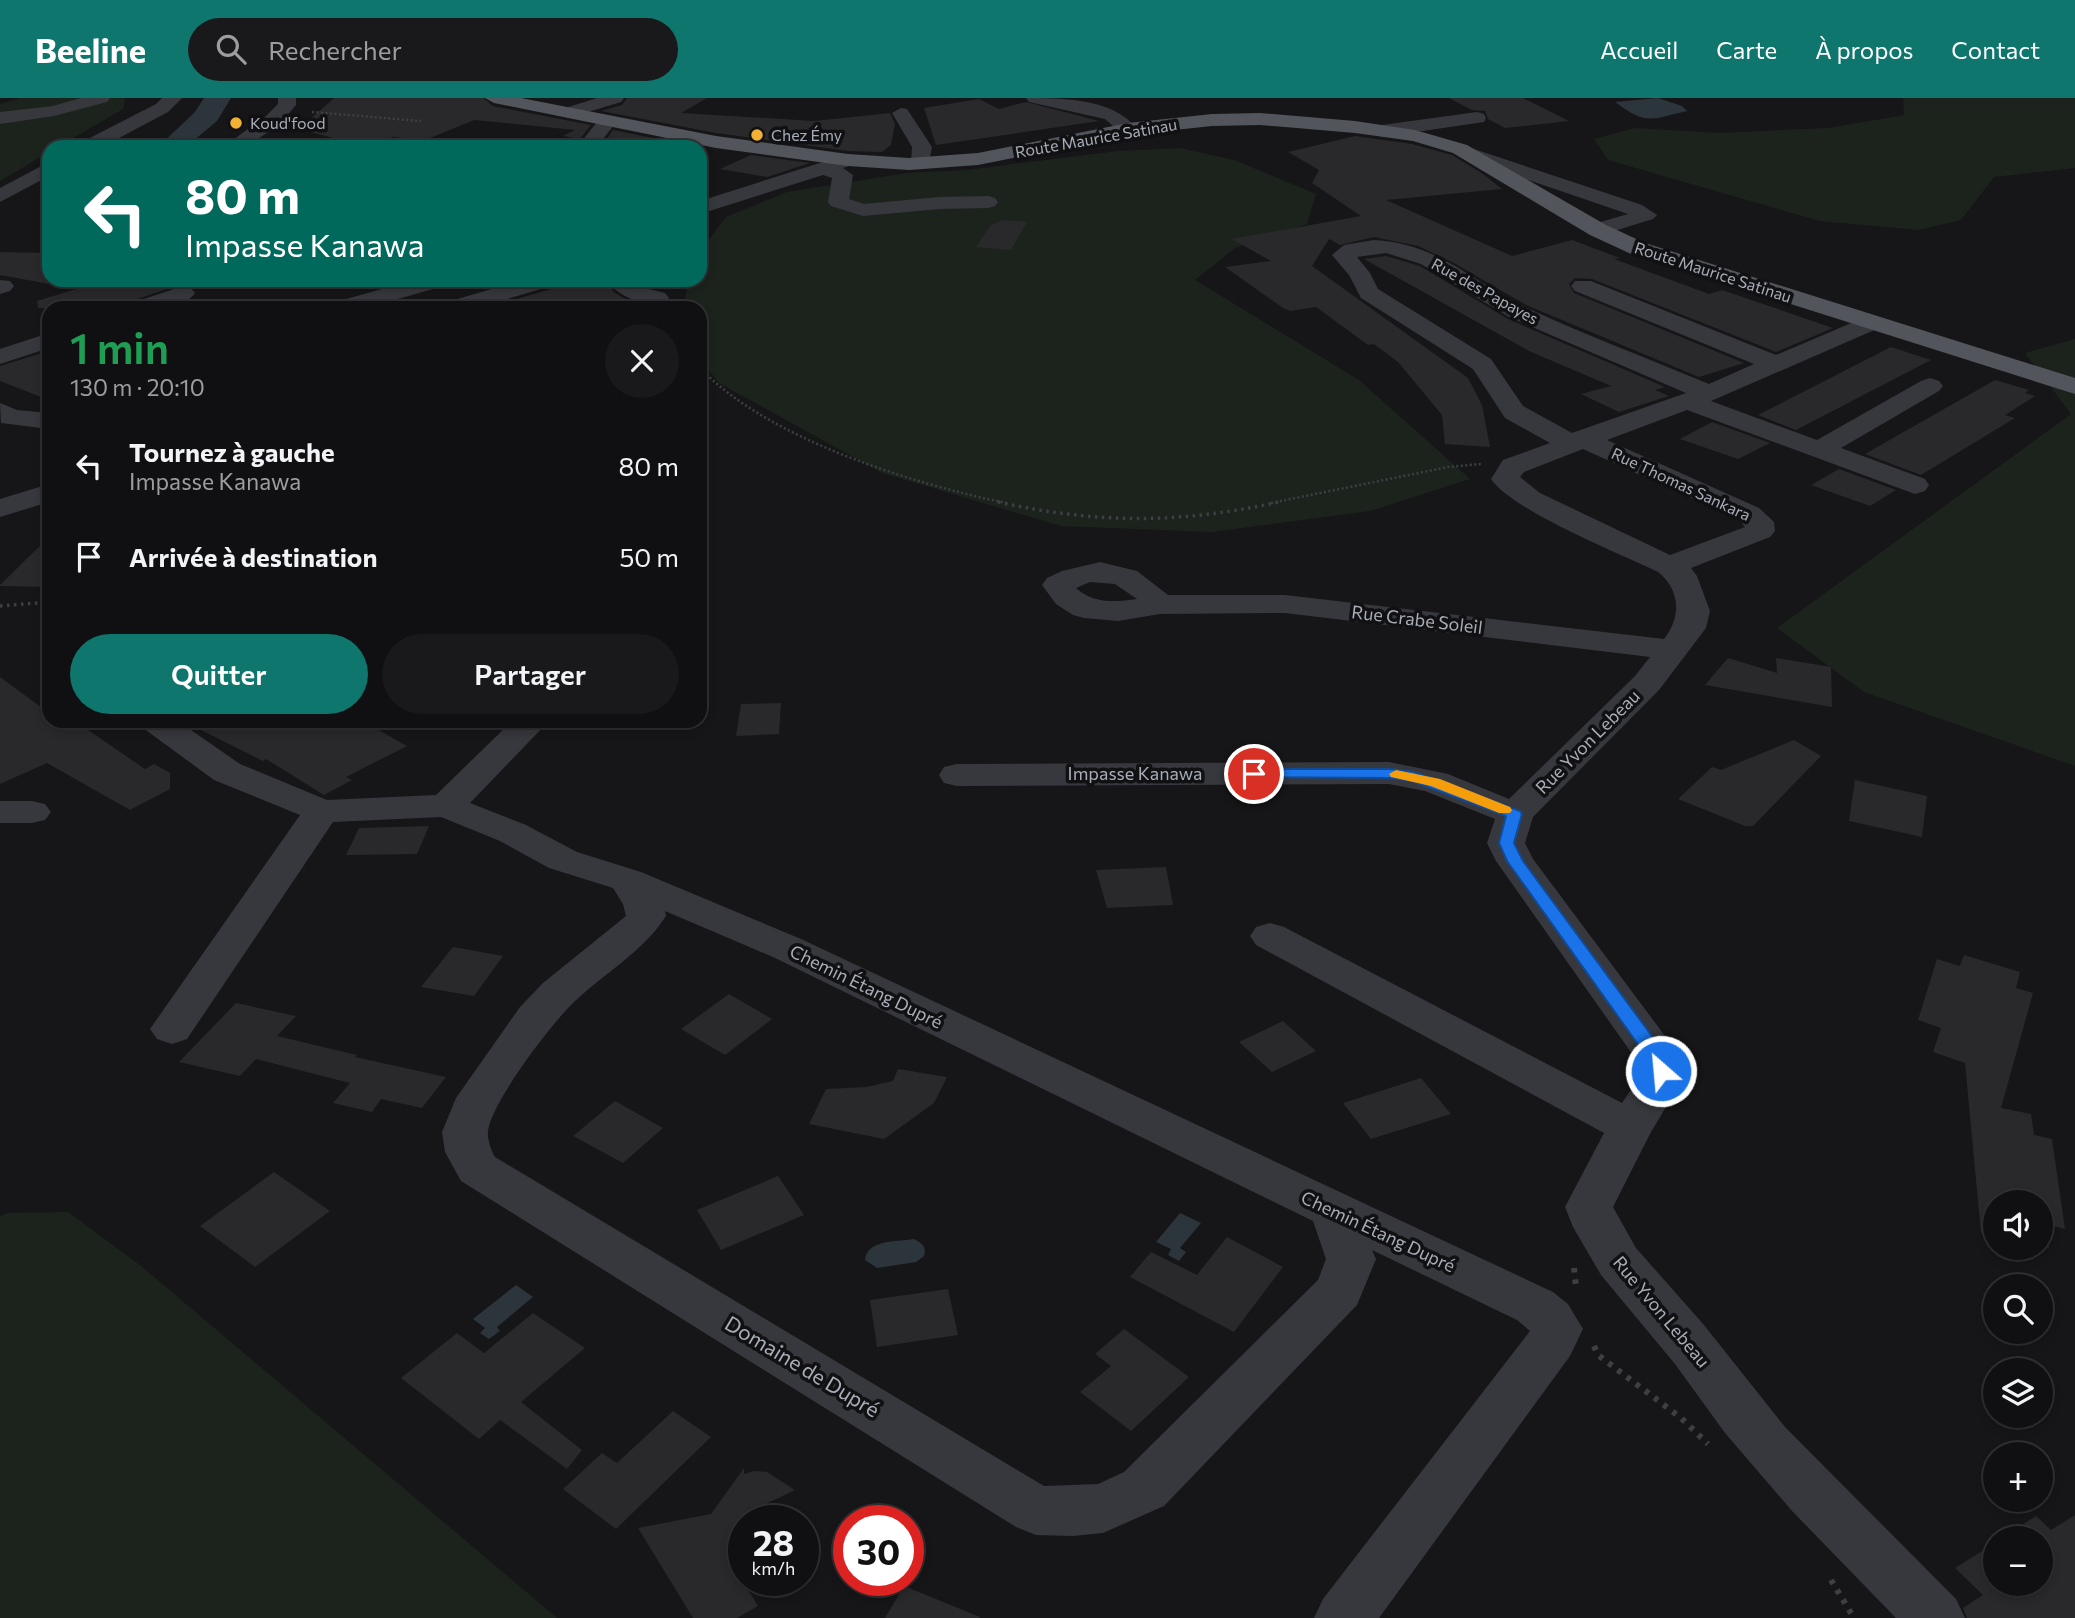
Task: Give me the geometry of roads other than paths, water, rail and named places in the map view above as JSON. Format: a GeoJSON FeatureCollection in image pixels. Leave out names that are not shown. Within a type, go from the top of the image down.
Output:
{"type":"FeatureCollection","features":[{"type":"Feature","properties":{"kind":"main road","name":"Route Maurice Satinau"},"geometry":{"type":"LineString","coordinates":[[494,98],[706,140]]}},
{"type":"Feature","properties":{"kind":"main road","name":"Route Maurice Satinau"},"geometry":{"type":"LineString","coordinates":[[707,140],[848,160],[921,163],[978,159],[1128,129],[1212,120],[1260,119],[1382,131],[1440,142],[1474,155],[1598,230],[1669,260],[2075,386]]}},
{"type":"Feature","properties":{"kind":"street"},"geometry":{"type":"LineString","coordinates":[[0,118],[54,111],[101,98]]}},
{"type":"Feature","properties":{"kind":"street"},"geometry":{"type":"LineString","coordinates":[[128,124],[154,98]]}},
{"type":"Feature","properties":{"kind":"street"},"geometry":{"type":"LineString","coordinates":[[99,140],[162,108],[173,98]]}},
{"type":"Feature","properties":{"kind":"street"},"geometry":{"type":"LineString","coordinates":[[568,113],[615,98]]}},
{"type":"Feature","properties":{"kind":"street"},"geometry":{"type":"LineString","coordinates":[[1035,98],[1111,115],[1128,129]]}},
{"type":"Feature","properties":{"kind":"street"},"geometry":{"type":"LineString","coordinates":[[243,140],[272,120],[287,102]]}},
{"type":"Feature","properties":{"kind":"street"},"geometry":{"type":"LineString","coordinates":[[901,113],[922,147],[921,163]]}},
{"type":"Feature","properties":{"kind":"street"},"geometry":{"type":"LineString","coordinates":[[1382,131],[1477,118]]}},
{"type":"Feature","properties":{"kind":"street"},"geometry":{"type":"LineString","coordinates":[[593,140],[608,121]]}},
{"type":"Feature","properties":{"kind":"street"},"geometry":{"type":"LineString","coordinates":[[1474,155],[1646,215],[1644,218],[1598,230]]}},
{"type":"Feature","properties":{"kind":"street"},"geometry":{"type":"LineString","coordinates":[[707,206],[848,160]]}},
{"type":"Feature","properties":{"kind":"street"},"geometry":{"type":"LineString","coordinates":[[826,169],[843,175],[838,202],[863,210],[939,203],[988,202]]}},
{"type":"Feature","properties":{"kind":"street"},"geometry":{"type":"LineString","coordinates":[[0,196],[42,172]]}},
{"type":"Feature","properties":{"kind":"street"},"geometry":{"type":"LineString","coordinates":[[707,191],[733,197]]}},
{"type":"Feature","properties":{"kind":"street","name":"Rue des Papayes"},"geometry":{"type":"LineString","coordinates":[[1576,441],[1514,412],[1482,365],[1369,293],[1359,273],[1343,255],[1351,249],[1375,247],[1396,249],[1429,259],[1514,311],[1698,397]]}},
{"type":"Feature","properties":{"kind":"street"},"geometry":{"type":"LineString","coordinates":[[1583,286],[1776,364]]}},
{"type":"Feature","properties":{"kind":"street"},"geometry":{"type":"LineString","coordinates":[[365,301],[414,287]]}},
{"type":"Feature","properties":{"kind":"street"},"geometry":{"type":"LineString","coordinates":[[476,301],[522,287]]}},
{"type":"Feature","properties":{"kind":"street"},"geometry":{"type":"LineString","coordinates":[[628,287],[637,293],[656,295]]}},
{"type":"Feature","properties":{"kind":"street"},"geometry":{"type":"LineString","coordinates":[[1670,566],[1530,499],[1505,479],[1513,466],[1698,397],[1871,323]]}},
{"type":"Feature","properties":{"kind":"street"},"geometry":{"type":"LineString","coordinates":[[0,357],[42,342]]}},
{"type":"Feature","properties":{"kind":"street"},"geometry":{"type":"LineString","coordinates":[[1818,450],[1930,386]]}},
{"type":"Feature","properties":{"kind":"street"},"geometry":{"type":"LineString","coordinates":[[1698,397],[1818,450],[1915,485]]}},
{"type":"Feature","properties":{"kind":"street"},"geometry":{"type":"LineString","coordinates":[[3,416],[42,420]]}},
{"type":"Feature","properties":{"kind":"street","name":"Rue Thomas Sankara"},"geometry":{"type":"LineString","coordinates":[[1576,441],[1749,514],[1759,522],[1759,531],[1670,566]]}},
{"type":"Feature","properties":{"kind":"street"},"geometry":{"type":"LineString","coordinates":[[0,508],[42,495]]}},
{"type":"Feature","properties":{"kind":"street","name":"Rue Yvon Lebeau"},"geometry":{"type":"LineString","coordinates":[[1670,566],[1682,576],[1694,611],[1690,628],[1647,682],[1515,814],[1506,843],[1515,861],[1656,1055],[1661,1071],[1656,1087],[1630,1128],[1589,1208],[1599,1236],[1618,1263],[1693,1349],[1750,1424],[1936,1618]]}},
{"type":"Feature","properties":{"kind":"street","name":"Rue Crabe Soleil"},"geometry":{"type":"LineString","coordinates":[[1160,604],[1286,604],[1673,650]]}},
{"type":"Feature","properties":{"kind":"street","name":"Chemin Étang Dupré"},"geometry":{"type":"LineString","coordinates":[[165,728],[227,772],[322,811],[446,806],[513,833],[564,860],[627,880],[788,948],[1535,1307],[1550,1318],[1574,1319],[1552,1341],[1344,1618]]}},
{"type":"Feature","properties":{"kind":"street"},"geometry":{"type":"LineString","coordinates":[[446,806],[525,728]]}},
{"type":"Feature","properties":{"kind":"street","name":"Impasse Kanawa"},"geometry":{"type":"LineString","coordinates":[[957,775],[1390,773],[1435,782],[1515,814]]}},
{"type":"Feature","properties":{"kind":"street"},"geometry":{"type":"LineString","coordinates":[[172,1029],[322,811]]}},
{"type":"Feature","properties":{"kind":"street","name":"Domaine de Dupré"},"geometry":{"type":"LineString","coordinates":[[627,880],[643,904],[646,916],[640,925],[558,993],[535,1017],[472,1109],[465,1132],[468,1152],[478,1169],[1036,1510],[1073,1511],[1103,1508],[1144,1489],[1339,1291],[1351,1259],[1334,1212]]}},
{"type":"Feature","properties":{"kind":"street"},"geometry":{"type":"LineString","coordinates":[[1270,936],[1630,1128]]}},
{"type":"Feature","properties":{"kind":"place","name":"Koud'food"},"geometry":{"type":"Point","coordinates":[236,123]}},
{"type":"Feature","properties":{"kind":"place","name":"Chez Émy"},"geometry":{"type":"Point","coordinates":[757,135]}}]}
